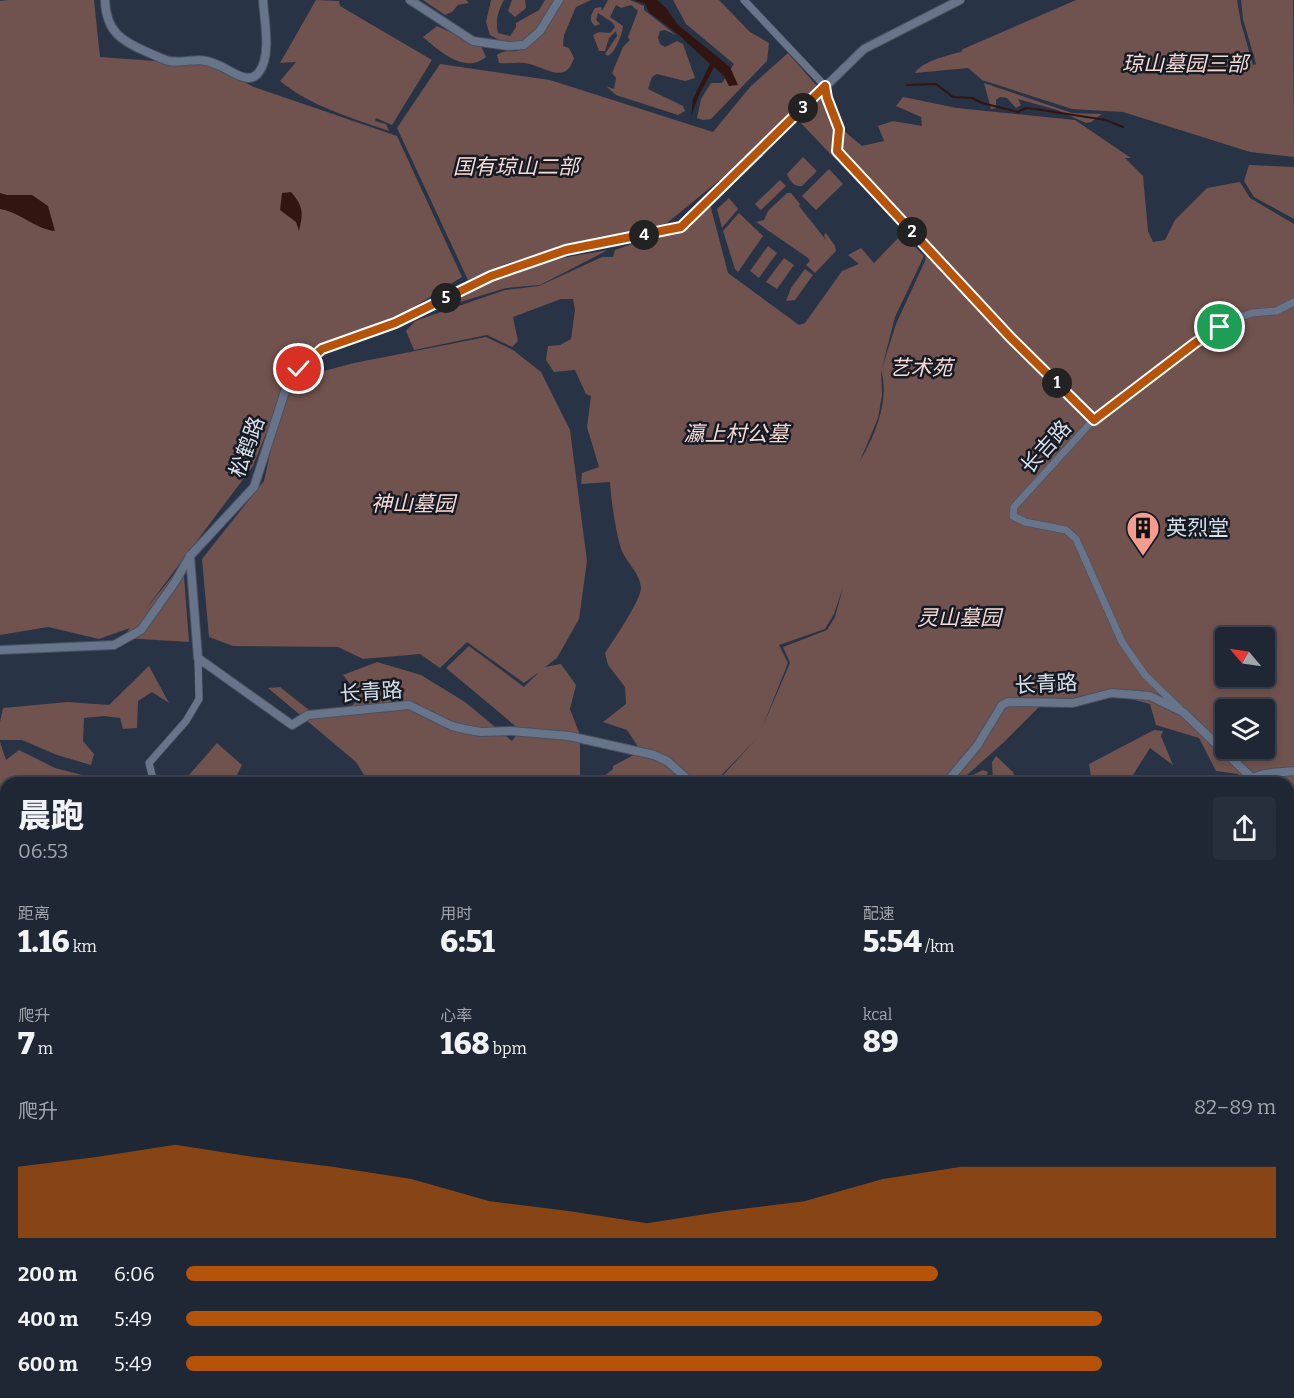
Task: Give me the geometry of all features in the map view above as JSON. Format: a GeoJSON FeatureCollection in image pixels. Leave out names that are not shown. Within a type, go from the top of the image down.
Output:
{"type":"FeatureCollection","features":[{"type":"Feature","properties":{"kind":"street"},"geometry":{"type":"LineString","coordinates":[[105,0],[108,20],[124,42],[169,61],[197,59],[215,63],[246,78],[260,72],[264,59],[266,40],[263,0]]}},
{"type":"Feature","properties":{"kind":"street"},"geometry":{"type":"LineString","coordinates":[[410,0],[473,41],[508,46],[524,45],[540,31],[560,0]]}},
{"type":"Feature","properties":{"kind":"street"},"geometry":{"type":"LineString","coordinates":[[744,0],[825,86],[827,98],[839,129],[837,151],[1011,338],[1094,420]]}},
{"type":"Feature","properties":{"kind":"street","name":"松鹤路"},"geometry":{"type":"LineString","coordinates":[[0,650],[114,645],[141,630],[175,582],[190,556],[254,488],[290,376],[322,349],[395,323],[491,276],[566,250],[681,227],[864,49],[960,0]]}},
{"type":"Feature","properties":{"kind":"street","name":"长吉路"},"geometry":{"type":"LineString","coordinates":[[1183,712],[1145,675],[1122,642],[1076,540],[1066,530],[1025,522],[1013,516],[1014,507],[1094,420],[1195,343],[1227,322],[1252,313],[1276,311],[1294,302]]}},
{"type":"Feature","properties":{"kind":"street"},"geometry":{"type":"LineString","coordinates":[[152,777],[149,763],[186,721],[199,699],[190,556]]}},
{"type":"Feature","properties":{"kind":"street","name":"长青路"},"geometry":{"type":"LineString","coordinates":[[198,658],[292,725],[308,715],[409,705],[452,726],[464,729],[481,732],[511,731],[569,736],[654,755],[667,760],[685,777]]}},
{"type":"Feature","properties":{"kind":"street","name":"长青路"},"geometry":{"type":"LineString","coordinates":[[951,777],[977,746],[999,708],[1008,702],[1073,703],[1111,693],[1150,696],[1183,712]]}},
{"type":"Feature","properties":{"kind":"street"},"geometry":{"type":"LineString","coordinates":[[1183,712],[1246,777]]}},
{"type":"Feature","properties":{"kind":"street"},"geometry":{"type":"LineString","coordinates":[[1264,777],[1294,771]]}},
{"type":"Feature","properties":{"kind":"green space"},"geometry":{"type":"Polygon","coordinates":[[[94,0],[100,57],[211,65],[254,87],[397,136],[462,277],[398,317],[321,347],[292,368],[253,466],[145,610],[183,563],[189,642],[123,638],[130,628],[99,639],[48,627],[0,635],[0,1],[94,0]]]}},
{"type":"Feature","properties":{"kind":"green space"},"geometry":{"type":"Polygon","coordinates":[[[316,0],[339,1],[340,6],[432,60],[392,125],[376,118],[375,121],[386,124],[389,131],[304,98],[280,81],[296,62],[280,63],[316,0]]]}},
{"type":"Feature","properties":{"kind":"green space"},"geometry":{"type":"Polygon","coordinates":[[[423,0],[466,0],[469,3],[458,5],[452,12],[445,15],[423,0]]]}},
{"type":"Feature","properties":{"kind":"green space"},"geometry":{"type":"Polygon","coordinates":[[[491,0],[504,0],[498,16],[497,29],[498,33],[510,36],[516,23],[539,10],[545,0],[556,0],[536,30],[522,42],[503,42],[490,35],[486,22],[491,0]]]}},
{"type":"Feature","properties":{"kind":"green space"},"geometry":{"type":"Polygon","coordinates":[[[512,0],[525,0],[526,8],[515,17],[508,11],[512,0]]]}},
{"type":"Feature","properties":{"kind":"green space"},"geometry":{"type":"Polygon","coordinates":[[[564,0],[591,0],[576,7],[564,35],[563,46],[569,48],[574,58],[570,67],[559,73],[524,63],[499,63],[497,55],[520,50],[534,41],[546,28],[564,0]]]}},
{"type":"Feature","properties":{"kind":"green space"},"geometry":{"type":"Polygon","coordinates":[[[608,0],[630,0],[644,6],[644,10],[676,35],[665,30],[660,31],[658,38],[660,44],[665,47],[677,41],[683,44],[695,78],[685,81],[657,74],[652,77],[648,89],[683,106],[685,111],[678,115],[616,95],[606,86],[614,89],[616,78],[612,73],[623,47],[630,40],[628,37],[638,11],[631,5],[621,8],[616,5],[610,17],[623,26],[614,50],[608,56],[605,54],[617,36],[616,31],[609,38],[605,51],[599,51],[593,35],[599,32],[610,33],[615,27],[613,23],[598,13],[596,20],[600,24],[595,26],[591,15],[595,8],[601,7],[602,11],[608,0]]]}},
{"type":"Feature","properties":{"kind":"green space"},"geometry":{"type":"Polygon","coordinates":[[[673,0],[719,0],[750,32],[769,43],[767,61],[711,119],[697,118],[701,99],[711,83],[722,83],[734,64],[686,24],[673,0]]]}},
{"type":"Feature","properties":{"kind":"green space","name":"琼山墓园三部"},"geometry":{"type":"Polygon","coordinates":[[[1076,0],[1237,0],[1253,65],[1256,64],[1243,19],[1241,0],[1293,0],[1294,157],[1250,152],[1123,112],[1072,109],[982,80],[968,68],[915,73],[929,62],[961,52],[963,49],[1076,0]]]}},
{"type":"Feature","properties":{"kind":"green space"},"geometry":{"type":"Polygon","coordinates":[[[437,26],[478,45],[486,57],[478,62],[469,63],[452,59],[444,54],[423,37],[437,26]]]}},
{"type":"Feature","properties":{"kind":"green space","name":"国有琼山二部"},"geometry":{"type":"Polygon","coordinates":[[[788,53],[817,86],[721,179],[667,223],[508,263],[468,280],[397,128],[440,64],[550,80],[713,132],[751,86],[788,53]]]}},
{"type":"Feature","properties":{"kind":"green space"},"geometry":{"type":"Polygon","coordinates":[[[984,83],[1072,113],[1102,114],[1086,123],[1057,110],[1018,99],[1021,105],[1016,108],[1007,98],[1000,97],[996,100],[996,108],[991,109],[984,83]]]}},
{"type":"Feature","properties":{"kind":"green space"},"geometry":{"type":"Polygon","coordinates":[[[827,88],[830,89],[827,94],[840,128],[839,149],[851,162],[842,151],[843,130],[862,146],[884,141],[878,126],[893,121],[922,126],[921,117],[896,106],[903,97],[957,108],[1075,120],[1131,158],[1125,158],[1143,176],[1148,231],[1153,242],[1165,240],[1175,220],[1207,188],[1240,182],[1250,198],[1294,224],[1294,777],[1239,777],[1238,774],[1216,771],[1199,738],[1156,725],[1150,704],[1112,694],[1041,705],[965,777],[721,777],[758,737],[720,777],[603,777],[613,769],[613,766],[641,751],[627,730],[603,722],[626,704],[625,687],[608,665],[605,653],[632,611],[641,588],[636,573],[624,555],[620,544],[610,482],[581,484],[582,473],[599,467],[587,427],[591,396],[586,394],[575,370],[554,372],[546,360],[548,346],[560,345],[571,339],[575,310],[573,299],[561,299],[513,317],[518,341],[512,347],[487,335],[414,350],[406,331],[415,321],[505,290],[539,286],[602,257],[613,257],[615,250],[658,235],[676,234],[710,204],[728,273],[799,325],[805,323],[842,271],[859,264],[848,255],[861,248],[874,263],[902,234],[924,256],[895,317],[882,368],[896,324],[925,261],[926,254],[797,119],[827,88]],[[881,370],[882,395],[878,418],[860,461],[880,417],[884,393],[881,370]],[[843,587],[834,614],[825,629],[779,645],[788,663],[762,728],[790,663],[783,647],[827,630],[835,617],[843,587]]]}},
{"type":"Feature","properties":{"kind":"green space"},"geometry":{"type":"Polygon","coordinates":[[[803,157],[817,171],[802,186],[797,186],[787,174],[803,157]]]}},
{"type":"Feature","properties":{"kind":"green space"},"geometry":{"type":"Polygon","coordinates":[[[1249,165],[1294,167],[1294,219],[1254,197],[1244,181],[1249,165]]]}},
{"type":"Feature","properties":{"kind":"green space"},"geometry":{"type":"Polygon","coordinates":[[[829,169],[843,184],[816,210],[802,196],[829,169]]]}},
{"type":"Feature","properties":{"kind":"green space"},"geometry":{"type":"Polygon","coordinates":[[[780,180],[786,186],[761,210],[755,204],[780,180]]]}},
{"type":"Feature","properties":{"kind":"green space"},"geometry":{"type":"Polygon","coordinates":[[[787,193],[791,193],[826,240],[824,235],[826,233],[835,246],[836,251],[815,273],[806,265],[810,261],[808,258],[756,222],[764,220],[768,211],[787,193]]]}},
{"type":"Feature","properties":{"kind":"green space"},"geometry":{"type":"Polygon","coordinates":[[[729,198],[738,209],[722,228],[717,209],[729,198]]]}},
{"type":"Feature","properties":{"kind":"green space"},"geometry":{"type":"Polygon","coordinates":[[[739,213],[763,236],[738,272],[723,231],[739,213]]]}},
{"type":"Feature","properties":{"kind":"green space"},"geometry":{"type":"Polygon","coordinates":[[[768,246],[777,253],[759,278],[750,271],[768,246]]]}},
{"type":"Feature","properties":{"kind":"green space"},"geometry":{"type":"Polygon","coordinates":[[[608,250],[540,285],[506,288],[424,313],[491,279],[562,258],[608,250]]]}},
{"type":"Feature","properties":{"kind":"green space"},"geometry":{"type":"Polygon","coordinates":[[[784,258],[794,265],[777,289],[766,282],[784,258]]]}},
{"type":"Feature","properties":{"kind":"green space"},"geometry":{"type":"Polygon","coordinates":[[[805,269],[813,275],[795,300],[786,301],[791,288],[805,269]]]}},
{"type":"Feature","properties":{"kind":"green space","name":"神山墓园"},"geometry":{"type":"Polygon","coordinates":[[[486,337],[513,350],[541,372],[570,430],[587,561],[579,619],[557,658],[545,667],[561,664],[576,685],[570,709],[580,735],[580,777],[365,777],[356,762],[268,688],[280,687],[314,714],[345,713],[360,697],[343,675],[377,662],[421,675],[465,702],[512,741],[520,730],[446,668],[469,646],[524,687],[539,672],[524,683],[467,642],[440,668],[420,654],[363,659],[338,647],[233,646],[209,637],[202,559],[264,481],[277,421],[287,393],[301,377],[354,363],[486,337]]]}},
{"type":"Feature","properties":{"kind":"green space"},"geometry":{"type":"Polygon","coordinates":[[[149,666],[169,703],[152,692],[138,701],[137,728],[123,729],[120,718],[104,716],[84,718],[83,741],[94,754],[91,765],[57,755],[22,740],[0,740],[3,708],[68,702],[109,705],[149,666]]]}},
{"type":"Feature","properties":{"kind":"green space"},"geometry":{"type":"Polygon","coordinates":[[[1154,730],[1163,731],[1161,736],[1173,765],[1150,748],[1132,777],[1091,777],[1089,764],[1154,730]]]}},
{"type":"Feature","properties":{"kind":"green space"},"geometry":{"type":"Polygon","coordinates":[[[0,742],[6,760],[19,750],[55,768],[87,777],[0,777],[0,742]]]}},
{"type":"Feature","properties":{"kind":"green space"},"geometry":{"type":"Polygon","coordinates":[[[217,743],[242,765],[236,777],[187,777],[217,743]]]}},
{"type":"Feature","properties":{"kind":"green space"},"geometry":{"type":"Polygon","coordinates":[[[996,756],[1013,772],[1015,777],[993,777],[992,762],[996,756]]]}},
{"type":"Feature","properties":{"kind":"green space"},"geometry":{"type":"Polygon","coordinates":[[[983,770],[988,772],[986,777],[971,776],[983,770]]]}},
{"type":"Feature","properties":{"kind":"shaded area"},"geometry":{"type":"Polygon","coordinates":[[[634,0],[657,0],[678,25],[730,67],[738,85],[729,86],[724,76],[714,67],[698,97],[691,117],[693,99],[710,64],[679,35],[649,12],[645,4],[634,0]]]}},
{"type":"Feature","properties":{"kind":"shaded area"},"geometry":{"type":"Polygon","coordinates":[[[291,192],[301,210],[299,231],[296,222],[280,210],[282,193],[291,192]]]}},
{"type":"Feature","properties":{"kind":"shaded area"},"geometry":{"type":"Polygon","coordinates":[[[0,193],[32,195],[48,206],[55,231],[0,209],[0,193]]]}},
{"type":"Feature","properties":{"kind":"waterway"},"geometry":{"type":"LineString","coordinates":[[907,85],[936,84],[953,97],[972,98],[982,103],[1018,112],[1026,108],[1035,109],[1106,120],[1123,127]]}},
{"type":"Feature","properties":{"kind":"place","name":"英烈堂"},"geometry":{"type":"Point","coordinates":[1143,557]}},
{"type":"Feature","properties":{"kind":"route"},"geometry":{"type":"LineString","coordinates":[[299,369],[322,349],[395,323],[491,276],[566,250],[681,227],[825,86],[827,98],[839,129],[837,151],[1011,338],[1094,420],[1195,343],[1220,327]]}},
{"type":"Feature","properties":{"kind":"park label","name":"艺术苑"},"geometry":{"type":"Point","coordinates":[921,368]}},
{"type":"Feature","properties":{"kind":"park label","name":"瀛上村公墓"},"geometry":{"type":"Point","coordinates":[736,434]}},
{"type":"Feature","properties":{"kind":"park label","name":"灵山墓园"},"geometry":{"type":"Point","coordinates":[959,618]}}]}
